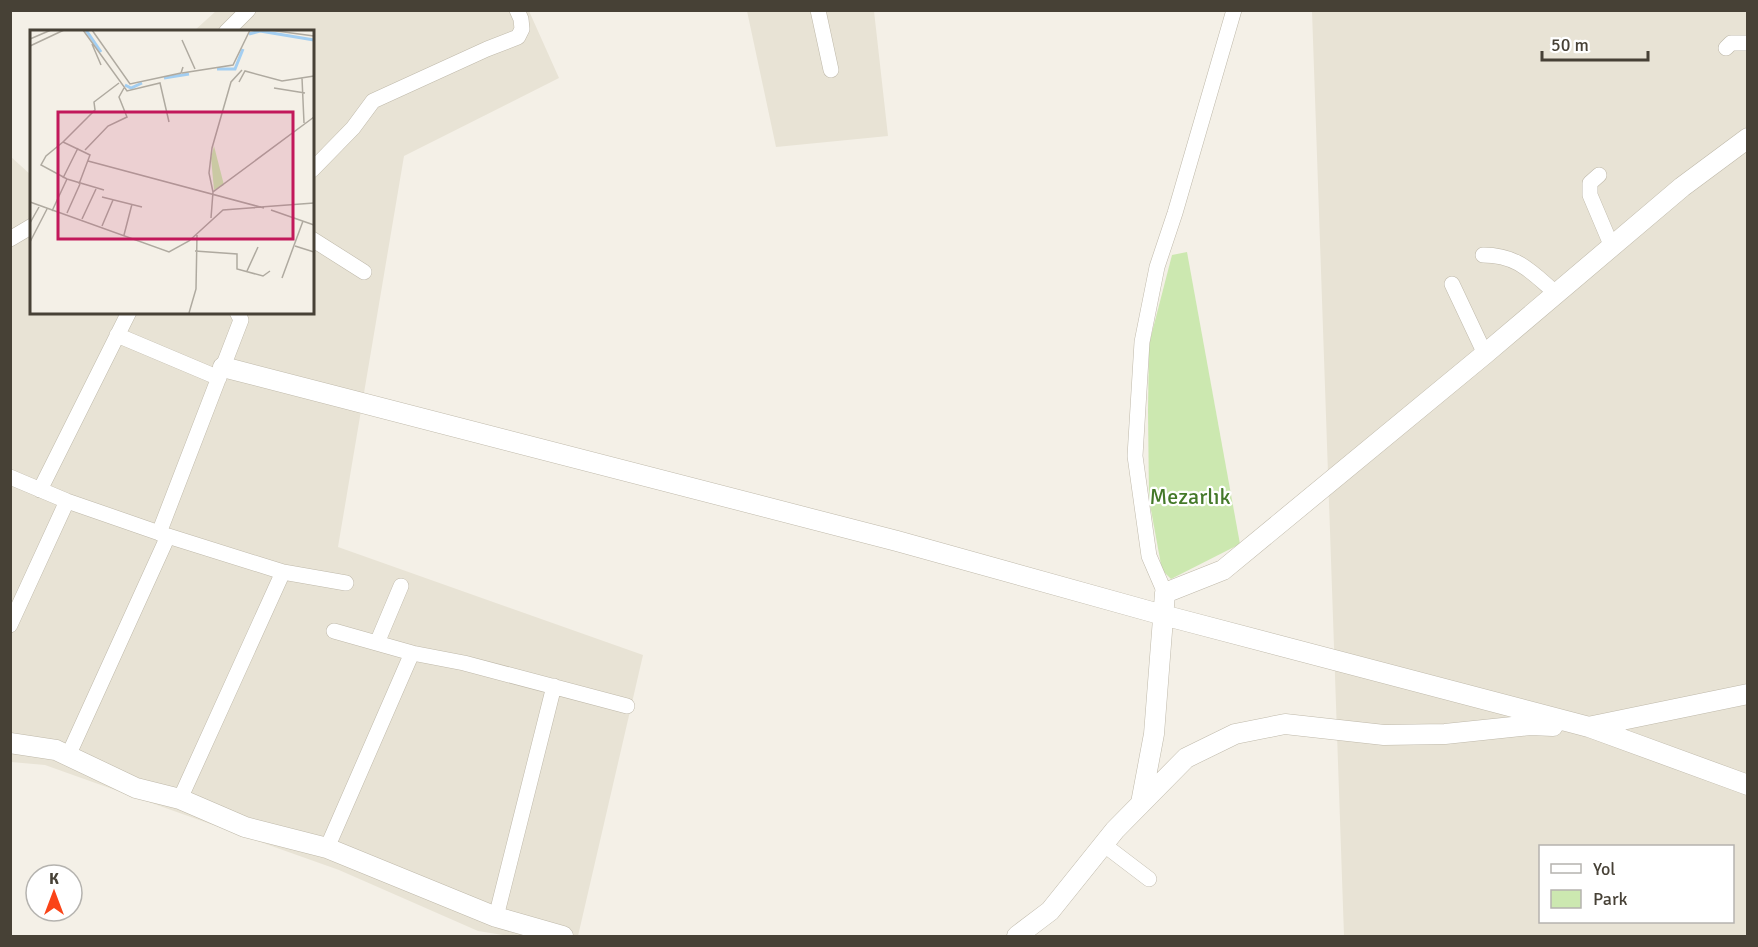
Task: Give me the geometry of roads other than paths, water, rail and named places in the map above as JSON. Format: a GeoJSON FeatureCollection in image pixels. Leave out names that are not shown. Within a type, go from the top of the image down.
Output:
{"type":"FeatureCollection","features":[{"type":"Feature","properties":{"kind":"street"},"geometry":{"type":"LineString","coordinates":[[228,30],[248,10]]}},
{"type":"Feature","properties":{"kind":"street"},"geometry":{"type":"LineString","coordinates":[[314,168],[353,128],[373,101],[518,37],[522,29],[517,10]]}},
{"type":"Feature","properties":{"kind":"street"},"geometry":{"type":"LineString","coordinates":[[818,10],[831,70]]}},
{"type":"Feature","properties":{"kind":"street"},"geometry":{"type":"LineString","coordinates":[[1141,803],[1154,734],[1165,593],[1149,556],[1135,456],[1142,342],[1156,267],[1175,213],[1234,10]]}},
{"type":"Feature","properties":{"kind":"street"},"geometry":{"type":"LineString","coordinates":[[1726,48],[1731,43],[1748,43]]}},
{"type":"Feature","properties":{"kind":"street"},"geometry":{"type":"LineString","coordinates":[[1165,593],[1223,570],[1557,294],[1682,187],[1748,138]]}},
{"type":"Feature","properties":{"kind":"street"},"geometry":{"type":"LineString","coordinates":[[1599,175],[1590,183],[1590,195],[1612,247]]}},
{"type":"Feature","properties":{"kind":"street"},"geometry":{"type":"LineString","coordinates":[[10,239],[30,227]]}},
{"type":"Feature","properties":{"kind":"street"},"geometry":{"type":"LineString","coordinates":[[314,240],[364,272]]}},
{"type":"Feature","properties":{"kind":"street"},"geometry":{"type":"LineString","coordinates":[[1483,255],[1499,255],[1519,262],[1557,294]]}},
{"type":"Feature","properties":{"kind":"street"},"geometry":{"type":"LineString","coordinates":[[1452,284],[1485,354]]}},
{"type":"Feature","properties":{"kind":"street"},"geometry":{"type":"LineString","coordinates":[[40,490],[128,314]]}},
{"type":"Feature","properties":{"kind":"street"},"geometry":{"type":"LineString","coordinates":[[68,756],[164,535],[241,320],[238,314]]}},
{"type":"Feature","properties":{"kind":"street"},"geometry":{"type":"LineString","coordinates":[[117,335],[221,373],[897,541],[1163,615],[1589,727],[1748,785]]}},
{"type":"Feature","properties":{"kind":"street"},"geometry":{"type":"LineString","coordinates":[[10,477],[67,501],[164,535],[283,572],[346,583]]}},
{"type":"Feature","properties":{"kind":"street"},"geometry":{"type":"LineString","coordinates":[[10,625],[67,501]]}},
{"type":"Feature","properties":{"kind":"street"},"geometry":{"type":"LineString","coordinates":[[180,799],[283,572]]}},
{"type":"Feature","properties":{"kind":"street"},"geometry":{"type":"LineString","coordinates":[[377,642],[401,586]]}},
{"type":"Feature","properties":{"kind":"street"},"geometry":{"type":"LineString","coordinates":[[334,631],[412,653],[464,663],[627,706]]}},
{"type":"Feature","properties":{"kind":"street"},"geometry":{"type":"LineString","coordinates":[[327,849],[412,653]]}},
{"type":"Feature","properties":{"kind":"street"},"geometry":{"type":"LineString","coordinates":[[496,917],[554,686]]}},
{"type":"Feature","properties":{"kind":"street"},"geometry":{"type":"LineString","coordinates":[[1017,936],[1038,928],[1103,844],[1186,758],[1235,734],[1285,724],[1384,735],[1445,734],[1531,725],[1589,727],[1748,694]]}},
{"type":"Feature","properties":{"kind":"street"},"geometry":{"type":"LineString","coordinates":[[10,743],[56,750],[136,788],[180,799],[245,827],[327,849],[496,917],[563,936]]}},
{"type":"Feature","properties":{"kind":"street"},"geometry":{"type":"LineString","coordinates":[[1103,844],[1149,879]]}},
{"type":"Feature","properties":{"kind":"park label","name":"Mezarlık"},"geometry":{"type":"Point","coordinates":[1190,496]}}]}
